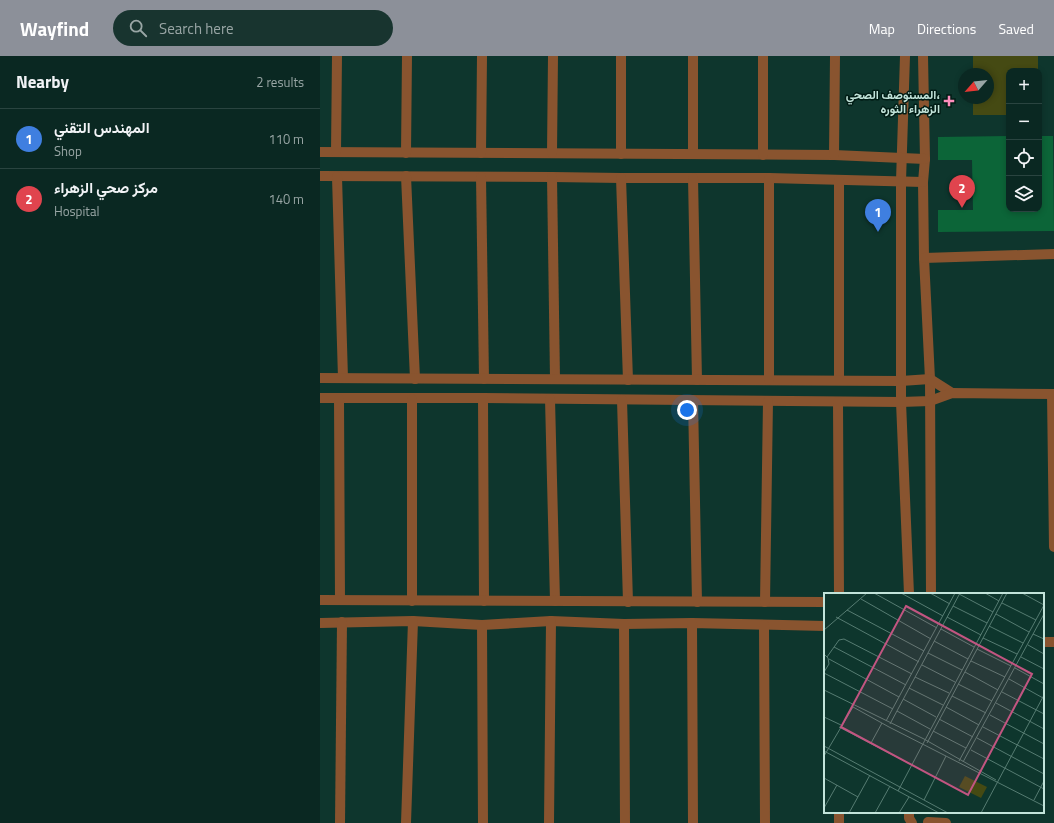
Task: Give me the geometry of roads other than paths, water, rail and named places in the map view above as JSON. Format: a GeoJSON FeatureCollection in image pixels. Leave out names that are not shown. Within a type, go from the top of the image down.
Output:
{"type":"FeatureCollection","features":[{"type":"Feature","properties":{"kind":"street"},"geometry":{"type":"LineString","coordinates":[[336,152],[337,56]]}},
{"type":"Feature","properties":{"kind":"street"},"geometry":{"type":"LineString","coordinates":[[406,153],[407,56]]}},
{"type":"Feature","properties":{"kind":"street"},"geometry":{"type":"LineString","coordinates":[[481,153],[482,56]]}},
{"type":"Feature","properties":{"kind":"street"},"geometry":{"type":"LineString","coordinates":[[552,154],[553,56]]}},
{"type":"Feature","properties":{"kind":"street"},"geometry":{"type":"LineString","coordinates":[[621,56],[621,154]]}},
{"type":"Feature","properties":{"kind":"street"},"geometry":{"type":"LineString","coordinates":[[693,56],[693,154]]}},
{"type":"Feature","properties":{"kind":"street"},"geometry":{"type":"LineString","coordinates":[[763,155],[764,56]]}},
{"type":"Feature","properties":{"kind":"street"},"geometry":{"type":"LineString","coordinates":[[834,56],[834,155]]}},
{"type":"Feature","properties":{"kind":"street"},"geometry":{"type":"LineString","coordinates":[[904,56],[903,158],[901,182],[901,402],[909,593]]}},
{"type":"Feature","properties":{"kind":"street"},"geometry":{"type":"LineString","coordinates":[[923,56],[925,159],[923,182],[924,258],[930,380],[931,593]]}},
{"type":"Feature","properties":{"kind":"street"},"geometry":{"type":"LineString","coordinates":[[320,152],[834,155],[925,159]]}},
{"type":"Feature","properties":{"kind":"street"},"geometry":{"type":"LineString","coordinates":[[320,176],[769,178],[923,182]]}},
{"type":"Feature","properties":{"kind":"street"},"geometry":{"type":"LineString","coordinates":[[406,176],[415,378]]}},
{"type":"Feature","properties":{"kind":"street"},"geometry":{"type":"LineString","coordinates":[[336,177],[342,378]]}},
{"type":"Feature","properties":{"kind":"street"},"geometry":{"type":"LineString","coordinates":[[481,177],[484,379]]}},
{"type":"Feature","properties":{"kind":"street"},"geometry":{"type":"LineString","coordinates":[[552,177],[555,379]]}},
{"type":"Feature","properties":{"kind":"street"},"geometry":{"type":"LineString","coordinates":[[621,178],[628,380]]}},
{"type":"Feature","properties":{"kind":"street"},"geometry":{"type":"LineString","coordinates":[[693,178],[697,380]]}},
{"type":"Feature","properties":{"kind":"street"},"geometry":{"type":"LineString","coordinates":[[769,178],[769,380]]}},
{"type":"Feature","properties":{"kind":"street"},"geometry":{"type":"LineString","coordinates":[[839,180],[839,380]]}},
{"type":"Feature","properties":{"kind":"street"},"geometry":{"type":"LineString","coordinates":[[924,258],[1054,254]]}},
{"type":"Feature","properties":{"kind":"street"},"geometry":{"type":"LineString","coordinates":[[320,378],[930,380],[952,393]]}},
{"type":"Feature","properties":{"kind":"street"},"geometry":{"type":"LineString","coordinates":[[320,398],[901,402],[930,401],[952,393],[1053,394],[1054,547]]}},
{"type":"Feature","properties":{"kind":"street"},"geometry":{"type":"LineString","coordinates":[[339,398],[340,600]]}},
{"type":"Feature","properties":{"kind":"street"},"geometry":{"type":"LineString","coordinates":[[483,398],[484,601]]}},
{"type":"Feature","properties":{"kind":"street"},"geometry":{"type":"LineString","coordinates":[[412,399],[412,601]]}},
{"type":"Feature","properties":{"kind":"street"},"geometry":{"type":"LineString","coordinates":[[550,399],[555,601]]}},
{"type":"Feature","properties":{"kind":"street"},"geometry":{"type":"LineString","coordinates":[[622,400],[628,602]]}},
{"type":"Feature","properties":{"kind":"street"},"geometry":{"type":"LineString","coordinates":[[693,400],[696,602]]}},
{"type":"Feature","properties":{"kind":"street"},"geometry":{"type":"LineString","coordinates":[[765,602],[768,401]]}},
{"type":"Feature","properties":{"kind":"street"},"geometry":{"type":"LineString","coordinates":[[838,402],[839,593]]}},
{"type":"Feature","properties":{"kind":"street"},"geometry":{"type":"LineString","coordinates":[[320,600],[824,602]]}},
{"type":"Feature","properties":{"kind":"street"},"geometry":{"type":"LineString","coordinates":[[406,823],[412,621]]}},
{"type":"Feature","properties":{"kind":"street"},"geometry":{"type":"LineString","coordinates":[[320,623],[412,621],[482,625],[551,621],[624,624],[824,626]]}},
{"type":"Feature","properties":{"kind":"street"},"geometry":{"type":"LineString","coordinates":[[549,823],[551,621]]}},
{"type":"Feature","properties":{"kind":"street"},"geometry":{"type":"LineString","coordinates":[[340,823],[342,622]]}},
{"type":"Feature","properties":{"kind":"street"},"geometry":{"type":"LineString","coordinates":[[624,624],[625,823]]}},
{"type":"Feature","properties":{"kind":"street"},"geometry":{"type":"LineString","coordinates":[[692,624],[692,823]]}},
{"type":"Feature","properties":{"kind":"street"},"geometry":{"type":"LineString","coordinates":[[482,625],[483,823]]}},
{"type":"Feature","properties":{"kind":"street"},"geometry":{"type":"LineString","coordinates":[[764,625],[765,823]]}},
{"type":"Feature","properties":{"kind":"street"},"geometry":{"type":"LineString","coordinates":[[909,813],[909,818],[912,823]]}},
{"type":"Feature","properties":{"kind":"street"},"geometry":{"type":"LineString","coordinates":[[927,819],[946,823]]}},
{"type":"Feature","properties":{"kind":"place","name":"المستوصف الصحي، الزهراء الثوره"},"geometry":{"type":"Point","coordinates":[949,101]}},
{"type":"Feature","properties":{"kind":"place","name":"مركز صحي الزهراء"},"geometry":{"type":"Point","coordinates":[962,208]}},
{"type":"Feature","properties":{"kind":"place","name":"المهندس التقني"},"geometry":{"type":"Point","coordinates":[878,232]}}]}
